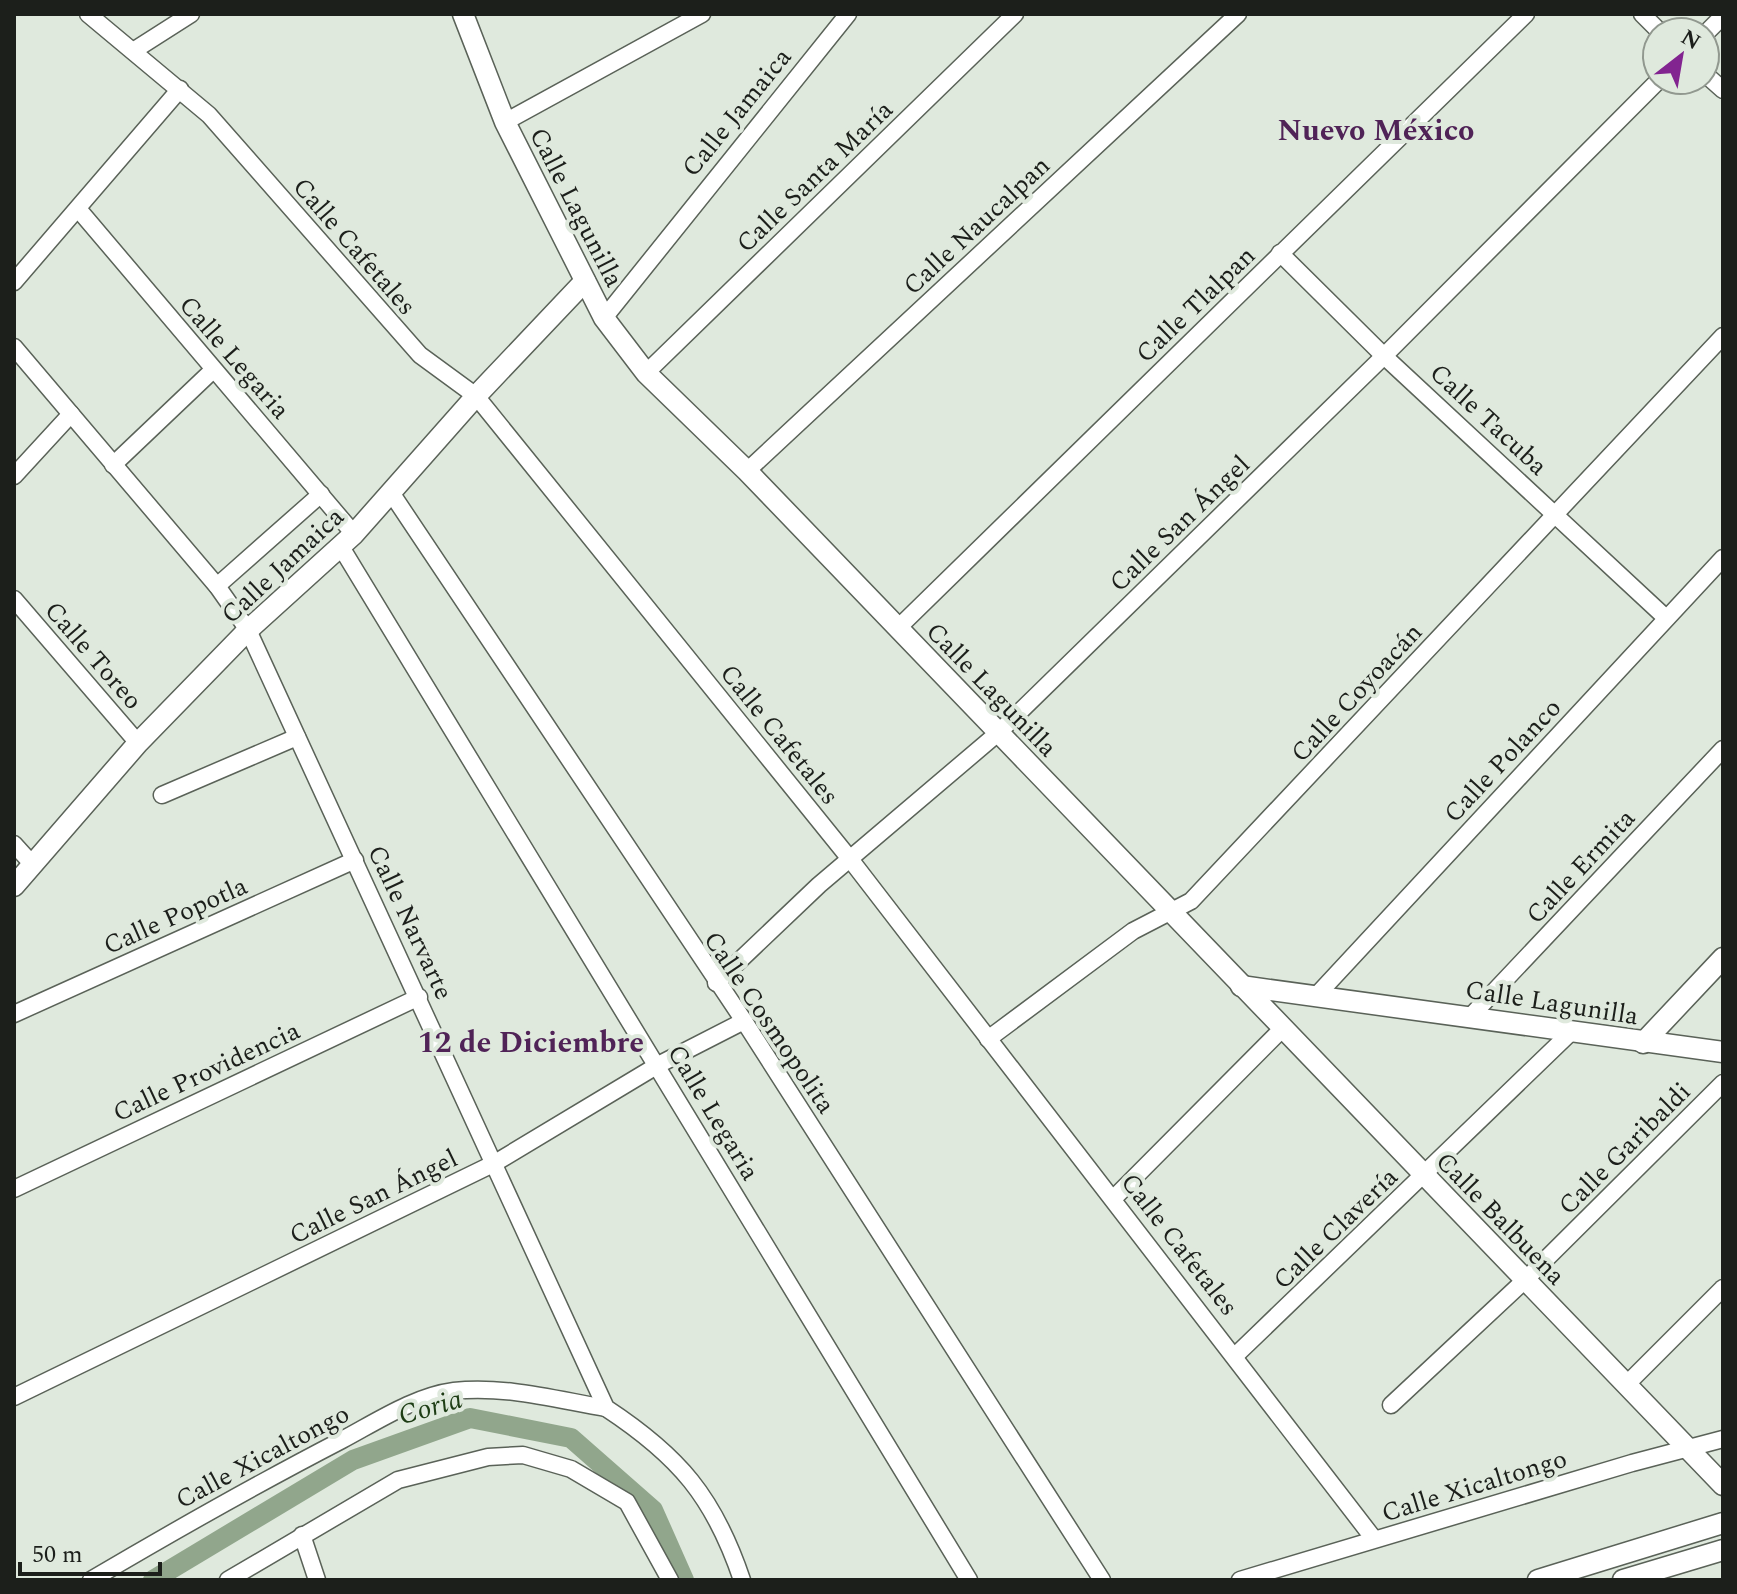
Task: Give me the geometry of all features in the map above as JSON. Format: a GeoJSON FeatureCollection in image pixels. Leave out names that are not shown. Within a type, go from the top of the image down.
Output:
{"type":"FeatureCollection","features":[{"type":"Feature","properties":{"kind":"street","name":"Calle Cafetales"},"geometry":{"type":"LineString","coordinates":[[88,14],[209,115],[420,355],[476,396],[850,859],[1236,1355],[1374,1539]]}},
{"type":"Feature","properties":{"kind":"street"},"geometry":{"type":"LineString","coordinates":[[133,51],[191,14]]}},
{"type":"Feature","properties":{"kind":"street","name":"Calle Lagunilla"},"geometry":{"type":"LineString","coordinates":[[463,14],[505,122],[585,281],[604,318],[646,373],[747,471],[1241,986],[1471,1016],[1569,1034],[1723,1052]]}},
{"type":"Feature","properties":{"kind":"street"},"geometry":{"type":"LineString","coordinates":[[505,122],[702,14]]}},
{"type":"Feature","properties":{"kind":"street","name":"Calle Jamaica"},"geometry":{"type":"LineString","coordinates":[[604,318],[848,14]]}},
{"type":"Feature","properties":{"kind":"street","name":"Calle Santa María"},"geometry":{"type":"LineString","coordinates":[[646,373],[1015,14]]}},
{"type":"Feature","properties":{"kind":"street","name":"Calle Naucalpan"},"geometry":{"type":"LineString","coordinates":[[747,471],[1238,14]]}},
{"type":"Feature","properties":{"kind":"street","name":"Calle Tlalpan"},"geometry":{"type":"LineString","coordinates":[[898,628],[1526,14]]}},
{"type":"Feature","properties":{"kind":"street"},"geometry":{"type":"LineString","coordinates":[[14,282],[180,89]]}},
{"type":"Feature","properties":{"kind":"street","name":"Calle San Ángel"},"geometry":{"type":"LineString","coordinates":[[716,983],[850,859],[998,733],[1384,356],[1643,96]]}},
{"type":"Feature","properties":{"kind":"street","name":"Calle Legaria"},"geometry":{"type":"LineString","coordinates":[[79,210],[321,494],[658,1065],[969,1580]]}},
{"type":"Feature","properties":{"kind":"street","name":"Calle Tacuba"},"geometry":{"type":"LineString","coordinates":[[1280,253],[1384,356],[1666,618]]}},
{"type":"Feature","properties":{"kind":"street","name":"Calle Jamaica"},"geometry":{"type":"LineString","coordinates":[[14,886],[138,743],[248,630],[347,541],[476,396],[585,281]]}},
{"type":"Feature","properties":{"kind":"street","name":"Calle Coyoacán"},"geometry":{"type":"LineString","coordinates":[[988,1039],[1133,931],[1191,901],[1723,336]]}},
{"type":"Feature","properties":{"kind":"street","name":"Calle Narvarte"},"geometry":{"type":"LineString","coordinates":[[14,347],[217,586],[248,630],[606,1408],[687,1472],[707,1499],[742,1580]]}},
{"type":"Feature","properties":{"kind":"street"},"geometry":{"type":"LineString","coordinates":[[113,465],[213,370]]}},
{"type":"Feature","properties":{"kind":"street"},"geometry":{"type":"LineString","coordinates":[[14,476],[71,414]]}},
{"type":"Feature","properties":{"kind":"street"},"geometry":{"type":"LineString","coordinates":[[217,586],[321,494]]}},
{"type":"Feature","properties":{"kind":"street","name":"Calle Cosmopolita"},"geometry":{"type":"LineString","coordinates":[[392,494],[744,1021],[1102,1580]]}},
{"type":"Feature","properties":{"kind":"street","name":"Calle Polanco"},"geometry":{"type":"LineString","coordinates":[[1317,995],[1723,558]]}},
{"type":"Feature","properties":{"kind":"street","name":"Calle Toreo"},"geometry":{"type":"LineString","coordinates":[[14,599],[138,743]]}},
{"type":"Feature","properties":{"kind":"street"},"geometry":{"type":"LineString","coordinates":[[162,795],[297,737]]}},
{"type":"Feature","properties":{"kind":"street","name":"Calle Ermita"},"geometry":{"type":"LineString","coordinates":[[1471,1016],[1723,749]]}},
{"type":"Feature","properties":{"kind":"street"},"geometry":{"type":"LineString","coordinates":[[14,844],[33,865]]}},
{"type":"Feature","properties":{"kind":"street","name":"Calle Popotla"},"geometry":{"type":"LineString","coordinates":[[14,1014],[355,860]]}},
{"type":"Feature","properties":{"kind":"street"},"geometry":{"type":"LineString","coordinates":[[1643,1043],[1723,958]]}},
{"type":"Feature","properties":{"kind":"street","name":"Calle Balbuena"},"geometry":{"type":"LineString","coordinates":[[1241,986],[1723,1485]]}},
{"type":"Feature","properties":{"kind":"street","name":"Calle Providencia"},"geometry":{"type":"LineString","coordinates":[[14,1189],[419,997]]}},
{"type":"Feature","properties":{"kind":"street","name":"Calle San Ángel"},"geometry":{"type":"LineString","coordinates":[[14,1397],[495,1163],[658,1065],[744,1021]]}},
{"type":"Feature","properties":{"kind":"street"},"geometry":{"type":"LineString","coordinates":[[1114,1198],[1282,1029]]}},
{"type":"Feature","properties":{"kind":"street","name":"Calle Clavería"},"geometry":{"type":"LineString","coordinates":[[1236,1355],[1569,1034]]}},
{"type":"Feature","properties":{"kind":"street","name":"Calle Garibaldi"},"geometry":{"type":"LineString","coordinates":[[1391,1405],[1525,1280],[1723,1083]]}},
{"type":"Feature","properties":{"kind":"street"},"geometry":{"type":"LineString","coordinates":[[1626,1385],[1723,1288]]}},
{"type":"Feature","properties":{"kind":"street","name":"Calle Xicaltongo"},"geometry":{"type":"LineString","coordinates":[[91,1580],[227,1500],[394,1413],[434,1397],[454,1391],[495,1393],[606,1408]]}},
{"type":"Feature","properties":{"kind":"street","name":"Calle Xicaltongo"},"geometry":{"type":"LineString","coordinates":[[1240,1580],[1686,1447],[1723,1439]]}},
{"type":"Feature","properties":{"kind":"street"},"geometry":{"type":"LineString","coordinates":[[228,1580],[398,1480],[448,1466],[523,1455],[571,1469],[627,1502],[664,1578]]}},
{"type":"Feature","properties":{"kind":"street"},"geometry":{"type":"LineString","coordinates":[[1538,1580],[1723,1523]]}},
{"type":"Feature","properties":{"kind":"street"},"geometry":{"type":"LineString","coordinates":[[302,1535],[317,1580]]}},
{"type":"Feature","properties":{"kind":"street"},"geometry":{"type":"LineString","coordinates":[[1623,1580],[1723,1550]]}},
{"type":"Feature","properties":{"kind":"waterway","name":"Coria"},"geometry":{"type":"LineString","coordinates":[[153,1580],[353,1460],[470,1418],[571,1438],[653,1510],[684,1580]]}},
{"type":"Feature","properties":{"kind":"district","name":"Nuevo México"},"geometry":{"type":"Point","coordinates":[1376,130]}},
{"type":"Feature","properties":{"kind":"district","name":"12 de Diciembre"},"geometry":{"type":"Point","coordinates":[531,1042]}}]}
